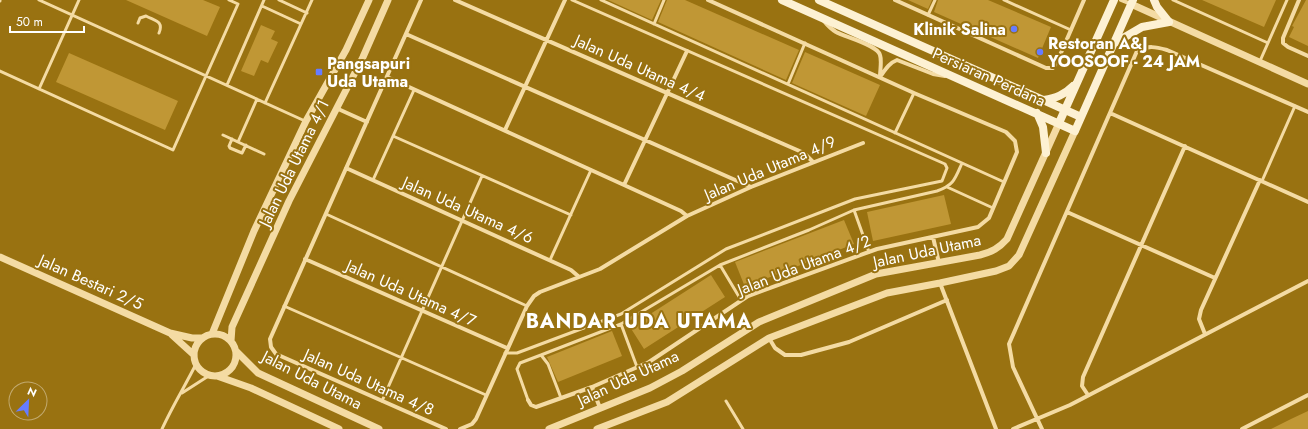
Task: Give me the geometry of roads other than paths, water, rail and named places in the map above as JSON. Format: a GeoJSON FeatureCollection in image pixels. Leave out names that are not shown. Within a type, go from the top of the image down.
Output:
{"type":"FeatureCollection","features":[{"type":"Feature","properties":{"kind":"main road","name":"Persiaran Perdana"},"geometry":{"type":"LineString","coordinates":[[782,0],[1075,131]]}},
{"type":"Feature","properties":{"kind":"main road","name":"Persiaran Perdana"},"geometry":{"type":"LineString","coordinates":[[819,0],[1081,117]]}},
{"type":"Feature","properties":{"kind":"main road","name":"Jalan Uda Utama"},"geometry":{"type":"LineString","coordinates":[[1059,123],[1114,0]]}},
{"type":"Feature","properties":{"kind":"main road"},"geometry":{"type":"LineString","coordinates":[[1114,44],[1142,27],[1169,22],[1157,7],[1154,0]]}},
{"type":"Feature","properties":{"kind":"main road","name":"Jalan Uda Utama"},"geometry":{"type":"LineString","coordinates":[[1075,131],[1132,2]]}},
{"type":"Feature","properties":{"kind":"main road"},"geometry":{"type":"LineString","coordinates":[[1044,100],[1056,98],[1067,92],[1077,82]]}},
{"type":"Feature","properties":{"kind":"main road"},"geometry":{"type":"LineString","coordinates":[[1037,113],[1043,127],[1046,153]]}},
{"type":"Feature","properties":{"kind":"street","name":"Jalan Uda Utama 4/1"},"geometry":{"type":"LineString","coordinates":[[212,334],[254,231],[306,121],[346,50],[369,0]]}},
{"type":"Feature","properties":{"kind":"street","name":"Jalan Uda Utama 4/1"},"geometry":{"type":"LineString","coordinates":[[231,341],[232,326],[289,201],[363,57],[388,0]]}},
{"type":"Feature","properties":{"kind":"street"},"geometry":{"type":"LineString","coordinates":[[284,306],[421,0]]}},
{"type":"Feature","properties":{"kind":"street","name":"Jalan Uda Utama 4/4"},"geometry":{"type":"LineString","coordinates":[[455,0],[804,153],[812,162]]}},
{"type":"Feature","properties":{"kind":"street"},"geometry":{"type":"LineString","coordinates":[[505,130],[565,0]]}},
{"type":"Feature","properties":{"kind":"street"},"geometry":{"type":"LineString","coordinates":[[708,0],[914,93]]}},
{"type":"Feature","properties":{"kind":"street"},"geometry":{"type":"LineString","coordinates":[[895,0],[1046,68],[1053,68],[1057,62],[1084,0]]}},
{"type":"Feature","properties":{"kind":"street"},"geometry":{"type":"LineString","coordinates":[[1121,0],[1132,2],[1169,22],[1308,84]]}},
{"type":"Feature","properties":{"kind":"street"},"geometry":{"type":"LineString","coordinates":[[1299,0],[1283,38],[1283,43],[1288,47],[1308,56]]}},
{"type":"Feature","properties":{"kind":"street"},"geometry":{"type":"LineString","coordinates":[[819,16],[830,28],[838,33],[878,50],[880,54],[880,77]]}},
{"type":"Feature","properties":{"kind":"street"},"geometry":{"type":"LineString","coordinates":[[406,34],[751,187]]}},
{"type":"Feature","properties":{"kind":"street"},"geometry":{"type":"LineString","coordinates":[[1042,429],[1013,367],[1009,344],[1137,51],[1145,47],[1156,47],[1167,50],[1308,112]]}},
{"type":"Feature","properties":{"kind":"street"},"geometry":{"type":"LineString","coordinates":[[624,185],[687,51]]}},
{"type":"Feature","properties":{"kind":"street"},"geometry":{"type":"LineString","coordinates":[[880,77],[888,65],[897,60],[933,74],[957,78]]}},
{"type":"Feature","properties":{"kind":"street"},"geometry":{"type":"LineString","coordinates":[[387,77],[681,211],[687,216]]}},
{"type":"Feature","properties":{"kind":"street","name":"Jalan Uda Utama 4/2"},"geometry":{"type":"LineString","coordinates":[[528,400],[531,405],[536,407],[592,387],[649,362],[748,296],[877,249],[978,227],[989,218],[1017,152],[1015,141],[1006,132],[914,93]]}},
{"type":"Feature","properties":{"kind":"street"},"geometry":{"type":"LineString","coordinates":[[336,108],[367,122]]}},
{"type":"Feature","properties":{"kind":"street"},"geometry":{"type":"LineString","coordinates":[[1110,113],[1308,202]]}},
{"type":"Feature","properties":{"kind":"street","name":"Jalan Uda Utama"},"geometry":{"type":"LineString","coordinates":[[549,429],[650,388],[682,371],[758,322],[876,274],[980,255],[993,251],[1002,246],[1007,239],[1059,123]]}},
{"type":"Feature","properties":{"kind":"street","name":"Jalan Uda Utama"},"geometry":{"type":"LineString","coordinates":[[597,429],[667,402],[769,338],[887,293],[996,271],[1009,266],[1019,256],[1075,131]]}},
{"type":"Feature","properties":{"kind":"street","name":"Jalan Uda Utama 4/9"},"geometry":{"type":"LineString","coordinates":[[526,306],[534,296],[540,292],[578,276],[600,269],[687,216],[751,187],[864,143]]}},
{"type":"Feature","properties":{"kind":"street"},"geometry":{"type":"LineString","coordinates":[[1088,395],[1082,386],[1083,377],[1185,146]]}},
{"type":"Feature","properties":{"kind":"street","name":"Jalan Uda Utama 4/6"},"geometry":{"type":"LineString","coordinates":[[346,168],[550,260],[571,270],[578,276]]}},
{"type":"Feature","properties":{"kind":"street"},"geometry":{"type":"LineString","coordinates":[[1205,334],[1199,319],[1201,310],[1261,180]]}},
{"type":"Feature","properties":{"kind":"street"},"geometry":{"type":"LineString","coordinates":[[1067,212],[1215,278]]}},
{"type":"Feature","properties":{"kind":"street"},"geometry":{"type":"LineString","coordinates":[[933,237],[939,263]]}},
{"type":"Feature","properties":{"kind":"street","name":"Jalan Bestari 2/5"},"geometry":{"type":"LineString","coordinates":[[0,257],[170,333],[192,338],[202,338]]}},
{"type":"Feature","properties":{"kind":"street","name":"Jalan Uda Utama 4/7"},"geometry":{"type":"LineString","coordinates":[[305,259],[506,350]]}},
{"type":"Feature","properties":{"kind":"street"},"geometry":{"type":"LineString","coordinates":[[1013,429],[1070,405],[1308,281]]}},
{"type":"Feature","properties":{"kind":"street"},"geometry":{"type":"LineString","coordinates":[[940,283],[992,422],[996,429]]}},
{"type":"Feature","properties":{"kind":"street"},"geometry":{"type":"LineString","coordinates":[[769,338],[775,348],[785,355],[801,355],[849,342],[947,300]]}},
{"type":"Feature","properties":{"kind":"street","name":"Jalan Uda Utama 4/8"},"geometry":{"type":"LineString","coordinates":[[284,306],[270,339],[271,347],[276,354],[446,429]]}},
{"type":"Feature","properties":{"kind":"street"},"geometry":{"type":"LineString","coordinates":[[460,429],[472,424],[476,419],[526,306]]}},
{"type":"Feature","properties":{"kind":"street","name":"Jalan Bestari 2/5"},"geometry":{"type":"LineString","coordinates":[[170,333],[186,346],[194,355]]}},
{"type":"Feature","properties":{"kind":"street"},"geometry":{"type":"LineString","coordinates":[[212,334],[226,336],[235,346],[236,352],[234,365],[230,371],[214,376],[200,369],[196,364],[194,355],[198,342],[202,338],[212,334]]}},
{"type":"Feature","properties":{"kind":"street","name":"Jalan Uda Utama"},"geometry":{"type":"LineString","coordinates":[[236,352],[258,373],[379,429]]}},
{"type":"Feature","properties":{"kind":"street","name":"Jalan Uda Utama"},"geometry":{"type":"LineString","coordinates":[[214,376],[251,388],[339,429]]}},
{"type":"Feature","properties":{"kind":"street"},"geometry":{"type":"LineString","coordinates":[[592,387],[600,408]]}},
{"type":"Feature","properties":{"kind":"street"},"geometry":{"type":"LineString","coordinates":[[1242,429],[1308,394]]}},
{"type":"Feature","properties":{"kind":"lane"},"geometry":{"type":"LineString","coordinates":[[39,0],[306,121]]}},
{"type":"Feature","properties":{"kind":"lane"},"geometry":{"type":"LineString","coordinates":[[39,89],[79,0]]}},
{"type":"Feature","properties":{"kind":"lane"},"geometry":{"type":"LineString","coordinates":[[0,71],[173,150],[238,4],[229,0]]}},
{"type":"Feature","properties":{"kind":"lane"},"geometry":{"type":"LineString","coordinates":[[227,86],[264,0]]}},
{"type":"Feature","properties":{"kind":"lane"},"geometry":{"type":"LineString","coordinates":[[279,0],[306,13]]}},
{"type":"Feature","properties":{"kind":"lane"},"geometry":{"type":"LineString","coordinates":[[265,103],[312,0]]}},
{"type":"Feature","properties":{"kind":"lane"},"geometry":{"type":"LineString","coordinates":[[506,350],[517,353],[621,314],[726,249],[855,199],[942,181],[947,168],[945,164],[572,0]]}},
{"type":"Feature","properties":{"kind":"lane"},"geometry":{"type":"LineString","coordinates":[[601,0],[1004,182]]}},
{"type":"Feature","properties":{"kind":"lane"},"geometry":{"type":"LineString","coordinates":[[654,24],[664,0]]}},
{"type":"Feature","properties":{"kind":"lane"},"geometry":{"type":"LineString","coordinates":[[928,15],[935,0]]}},
{"type":"Feature","properties":{"kind":"lane"},"geometry":{"type":"LineString","coordinates":[[1004,0],[1071,30]]}},
{"type":"Feature","properties":{"kind":"lane"},"geometry":{"type":"LineString","coordinates":[[1173,0],[1268,43]]}},
{"type":"Feature","properties":{"kind":"lane"},"geometry":{"type":"LineString","coordinates":[[1260,63],[1287,0]]}},
{"type":"Feature","properties":{"kind":"lane"},"geometry":{"type":"LineString","coordinates":[[262,6],[301,24]]}},
{"type":"Feature","properties":{"kind":"lane"},"geometry":{"type":"LineString","coordinates":[[138,23],[140,18],[146,16],[161,25],[162,28],[159,33]]}},
{"type":"Feature","properties":{"kind":"lane"},"geometry":{"type":"LineString","coordinates":[[788,84],[805,43]]}},
{"type":"Feature","properties":{"kind":"lane"},"geometry":{"type":"LineString","coordinates":[[373,180],[414,90]]}},
{"type":"Feature","properties":{"kind":"lane"},"geometry":{"type":"LineString","coordinates":[[895,132],[914,93]]}},
{"type":"Feature","properties":{"kind":"lane"},"geometry":{"type":"LineString","coordinates":[[238,142],[257,99]]}},
{"type":"Feature","properties":{"kind":"lane"},"geometry":{"type":"LineString","coordinates":[[1261,180],[1295,106]]}},
{"type":"Feature","properties":{"kind":"lane"},"geometry":{"type":"LineString","coordinates":[[223,135],[264,154]]}},
{"type":"Feature","properties":{"kind":"lane"},"geometry":{"type":"LineString","coordinates":[[393,136],[571,215]]}},
{"type":"Feature","properties":{"kind":"lane"},"geometry":{"type":"LineString","coordinates":[[232,139],[229,146],[230,148],[242,153],[246,145]]}},
{"type":"Feature","properties":{"kind":"lane"},"geometry":{"type":"LineString","coordinates":[[528,400],[516,369],[520,363],[621,324],[720,265],[809,230],[854,210],[937,191],[947,187],[956,178],[962,163]]}},
{"type":"Feature","properties":{"kind":"lane"},"geometry":{"type":"LineString","coordinates":[[550,260],[591,170]]}},
{"type":"Feature","properties":{"kind":"lane"},"geometry":{"type":"LineString","coordinates":[[382,401],[482,176]]}},
{"type":"Feature","properties":{"kind":"lane"},"geometry":{"type":"LineString","coordinates":[[947,187],[993,208]]}},
{"type":"Feature","properties":{"kind":"lane"},"geometry":{"type":"LineString","coordinates":[[854,210],[869,252]]}},
{"type":"Feature","properties":{"kind":"lane"},"geometry":{"type":"LineString","coordinates":[[326,214],[526,306]]}},
{"type":"Feature","properties":{"kind":"lane"},"geometry":{"type":"LineString","coordinates":[[720,265],[741,300]]}},
{"type":"Feature","properties":{"kind":"lane"},"geometry":{"type":"LineString","coordinates":[[284,306],[486,395]]}},
{"type":"Feature","properties":{"kind":"lane"},"geometry":{"type":"LineString","coordinates":[[621,324],[637,367]]}},
{"type":"Feature","properties":{"kind":"lane"},"geometry":{"type":"LineString","coordinates":[[541,355],[548,364],[561,398]]}},
{"type":"Feature","properties":{"kind":"lane"},"geometry":{"type":"LineString","coordinates":[[162,429],[171,409],[181,394],[196,364]]}},
{"type":"Feature","properties":{"kind":"lane"},"geometry":{"type":"LineString","coordinates":[[181,394],[214,376]]}},
{"type":"Feature","properties":{"kind":"lane"},"geometry":{"type":"LineString","coordinates":[[726,401],[742,429]]}},
{"type":"Feature","properties":{"kind":"place","name":"Klinik Salina"},"geometry":{"type":"Point","coordinates":[1014,29]}},
{"type":"Feature","properties":{"kind":"place","name":"Restoran A&J YOOSOOF - 24 JAM"},"geometry":{"type":"Point","coordinates":[1040,52]}},
{"type":"Feature","properties":{"kind":"place","name":"Pangsapuri Uda Utama"},"geometry":{"type":"Point","coordinates":[319,72]}},
{"type":"Feature","properties":{"kind":"district","name":"BANDAR UDA UTAMA"},"geometry":{"type":"Point","coordinates":[639,321]}}]}
